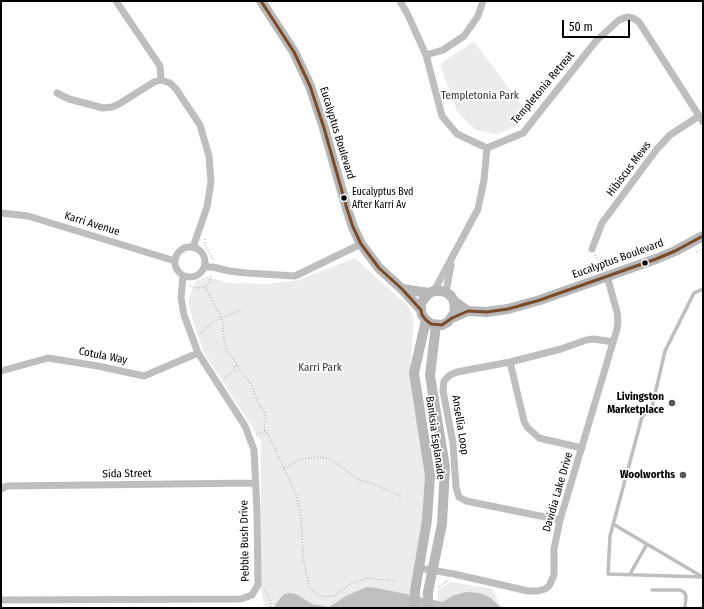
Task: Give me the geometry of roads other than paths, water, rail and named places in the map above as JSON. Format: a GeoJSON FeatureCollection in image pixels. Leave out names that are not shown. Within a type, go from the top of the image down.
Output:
{"type":"FeatureCollection","features":[{"type":"Feature","properties":{"kind":"street"},"geometry":{"type":"LineString","coordinates":[[116,1],[160,66],[161,80]]}},
{"type":"Feature","properties":{"kind":"street","name":"Eucalyptus Boulevard"},"geometry":{"type":"LineString","coordinates":[[261,1],[294,52],[310,86],[324,128],[347,209],[361,244],[379,268],[402,289],[421,310],[422,315],[426,320]]}},
{"type":"Feature","properties":{"kind":"street"},"geometry":{"type":"LineString","coordinates":[[400,1],[426,55],[442,116],[457,134],[487,148],[484,180],[478,208],[452,259],[431,292],[421,303],[421,310]]}},
{"type":"Feature","properties":{"kind":"street"},"geometry":{"type":"LineString","coordinates":[[426,55],[443,50],[464,36],[478,16],[483,1]]}},
{"type":"Feature","properties":{"kind":"street","name":"Templetonia Retreat"},"geometry":{"type":"LineString","coordinates":[[487,148],[523,133],[596,41],[619,20],[627,17],[633,18],[639,22],[701,119]]}},
{"type":"Feature","properties":{"kind":"street"},"geometry":{"type":"LineString","coordinates":[[57,93],[76,101],[103,108],[112,107],[119,104],[147,85],[161,80],[170,83],[176,89],[200,125],[209,156],[211,182],[207,207],[193,247]]}},
{"type":"Feature","properties":{"kind":"street","name":"Hibiscus Mews"},"geometry":{"type":"LineString","coordinates":[[592,249],[602,223],[656,149],[670,135],[701,119]]}},
{"type":"Feature","properties":{"kind":"street","name":"Karri Avenue"},"geometry":{"type":"LineString","coordinates":[[1,213],[28,216],[175,261]]}},
{"type":"Feature","properties":{"kind":"street","name":"Eucalyptus Boulevard"},"geometry":{"type":"LineString","coordinates":[[436,325],[442,325],[452,318],[468,311],[487,312],[508,310],[607,276],[702,240]]}},
{"type":"Feature","properties":{"kind":"street"},"geometry":{"type":"LineString","coordinates":[[205,267],[247,273],[295,276],[361,244]]}},
{"type":"Feature","properties":{"kind":"street"},"geometry":{"type":"LineString","coordinates":[[193,247],[198,249],[205,257],[205,267],[199,276],[188,278],[176,270],[175,261],[176,256],[183,249],[193,247]]}},
{"type":"Feature","properties":{"kind":"street"},"geometry":{"type":"LineString","coordinates":[[446,292],[452,259]]}},
{"type":"Feature","properties":{"kind":"street","name":"Pebble Bush Drive"},"geometry":{"type":"LineString","coordinates":[[1,600],[241,599],[252,595],[258,585],[254,450],[246,426],[198,353],[184,314],[181,298],[183,276]]}},
{"type":"Feature","properties":{"kind":"street","name":"Davidia Lake Drive"},"geometry":{"type":"LineString","coordinates":[[419,568],[454,574],[528,591],[538,591],[549,586],[554,575],[554,549],[560,520],[618,321],[607,276]]}},
{"type":"Feature","properties":{"kind":"street"},"geometry":{"type":"LineString","coordinates":[[402,289],[446,292],[454,301],[455,307],[452,318]]}},
{"type":"Feature","properties":{"kind":"street"},"geometry":{"type":"LineString","coordinates":[[454,301],[468,311]]}},
{"type":"Feature","properties":{"kind":"street"},"geometry":{"type":"LineString","coordinates":[[426,320],[431,324],[436,325]]}},
{"type":"Feature","properties":{"kind":"street","name":"Banksia Esplanade"},"geometry":{"type":"LineString","coordinates":[[414,608],[415,591],[427,520],[430,476],[414,373],[426,320]]}},
{"type":"Feature","properties":{"kind":"street","name":"Banksia Esplanade"},"geometry":{"type":"LineString","coordinates":[[428,608],[433,590],[432,570],[442,524],[445,466],[430,376],[436,325]]}},
{"type":"Feature","properties":{"kind":"street","name":"Ansellia Loop"},"geometry":{"type":"LineString","coordinates":[[560,520],[461,499],[457,493],[453,443],[443,391],[444,381],[450,374],[510,362],[561,349],[586,340],[594,339],[613,342]]}},
{"type":"Feature","properties":{"kind":"street","name":"Cotula Way"},"geometry":{"type":"LineString","coordinates":[[1,371],[48,358],[98,366],[144,376],[198,353]]}},
{"type":"Feature","properties":{"kind":"street"},"geometry":{"type":"LineString","coordinates":[[510,362],[524,421],[527,427],[539,438],[582,448]]}},
{"type":"Feature","properties":{"kind":"street","name":"Sida Street"},"geometry":{"type":"LineString","coordinates":[[1,489],[7,486],[255,483]]}},
{"type":"Feature","properties":{"kind":"lane"},"geometry":{"type":"LineString","coordinates":[[703,289],[694,293],[666,351],[652,407],[642,417],[610,536],[608,574],[703,577]]}},
{"type":"Feature","properties":{"kind":"lane"},"geometry":{"type":"LineString","coordinates":[[613,524],[703,577]]}},
{"type":"Feature","properties":{"kind":"lane"},"geometry":{"type":"LineString","coordinates":[[630,574],[647,544]]}},
{"type":"Feature","properties":{"kind":"lane"},"geometry":{"type":"LineString","coordinates":[[652,590],[680,590],[684,592],[686,596],[685,608]]}},
{"type":"Feature","properties":{"kind":"place","name":"Eucalyptus Bvd After Karri Av"},"geometry":{"type":"Point","coordinates":[344,198]}},
{"type":"Feature","properties":{"kind":"place","name":"Livingston Marketplace"},"geometry":{"type":"Point","coordinates":[672,403]}},
{"type":"Feature","properties":{"kind":"place","name":"Woolworths"},"geometry":{"type":"Point","coordinates":[683,475]}},
{"type":"Feature","properties":{"kind":"park label","name":"Templetonia Park"},"geometry":{"type":"Point","coordinates":[480,96]}},
{"type":"Feature","properties":{"kind":"park label","name":"Karri Park"},"geometry":{"type":"Point","coordinates":[320,368]}}]}
